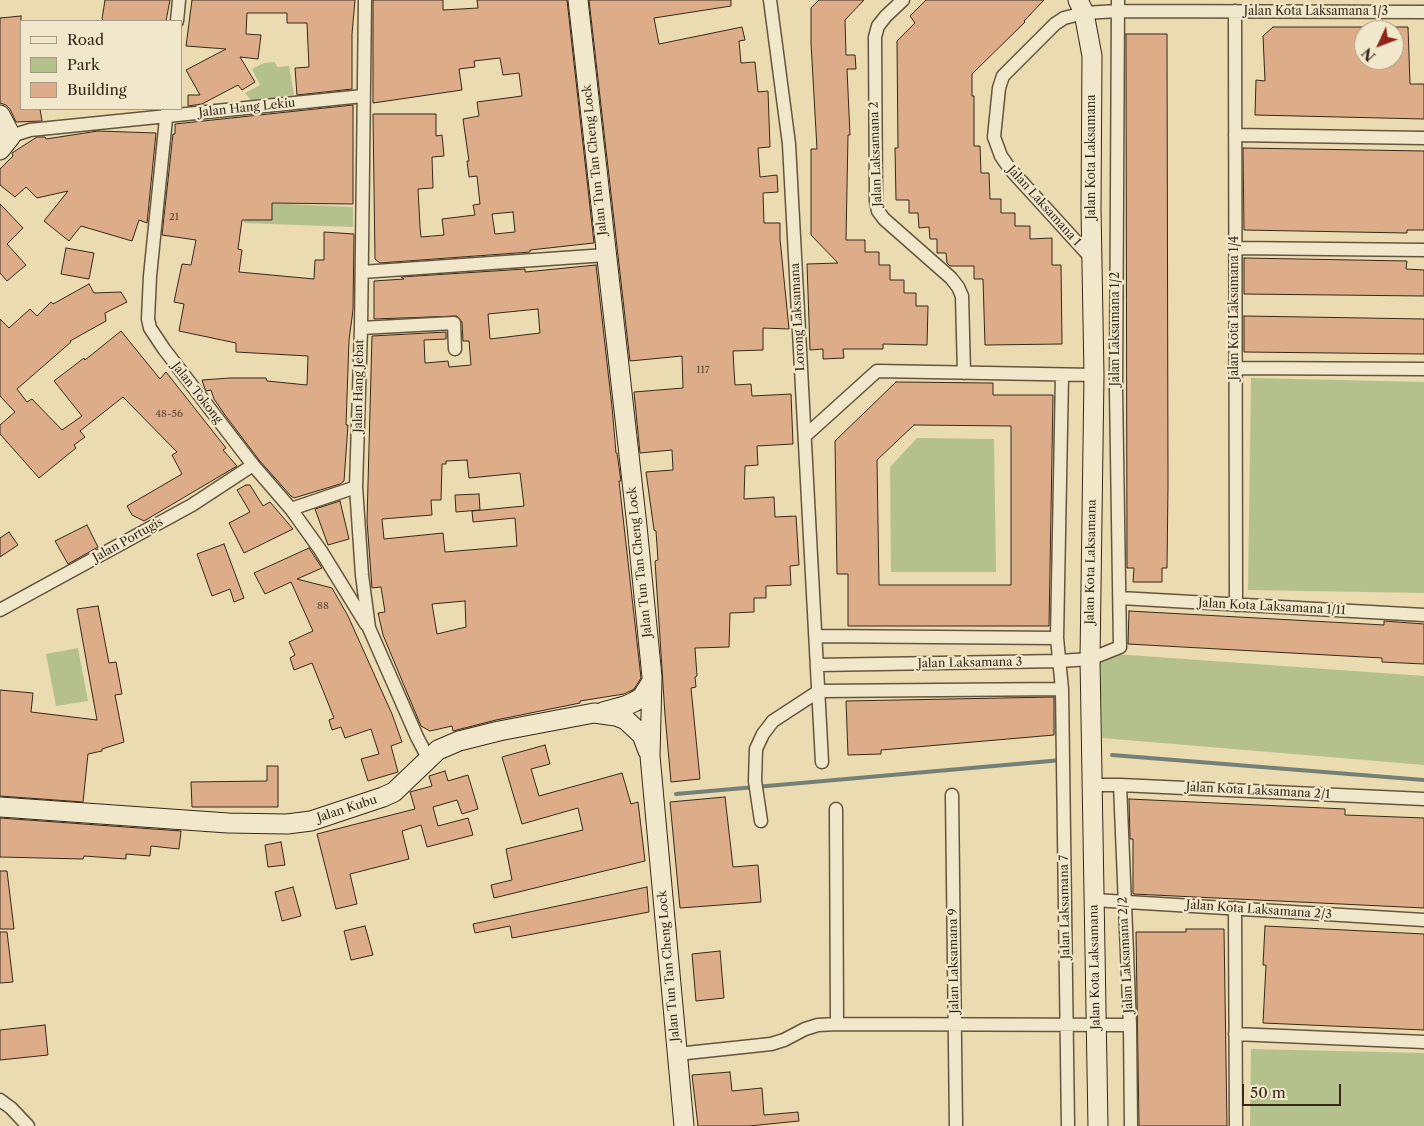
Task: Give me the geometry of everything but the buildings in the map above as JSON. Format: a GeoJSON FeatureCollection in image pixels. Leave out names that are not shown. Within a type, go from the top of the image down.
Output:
{"type":"FeatureCollection","features":[{"type":"Feature","properties":{"kind":"street"},"geometry":{"type":"LineString","coordinates":[[177,20],[179,0]]}},
{"type":"Feature","properties":{"kind":"street","name":"Jalan Hang Jebat"},"geometry":{"type":"LineString","coordinates":[[365,0],[361,328],[356,487],[362,575],[369,628],[399,698],[428,758]]}},
{"type":"Feature","properties":{"kind":"street","name":"Jalan Tun Tan Cheng Lock"},"geometry":{"type":"LineString","coordinates":[[578,0],[637,526],[651,668],[650,756],[684,1126]]}},
{"type":"Feature","properties":{"kind":"street","name":"Lorong Laksamana"},"geometry":{"type":"LineString","coordinates":[[770,0],[789,144],[822,762]]}},
{"type":"Feature","properties":{"kind":"street","name":"Jalan Laksamana 2"},"geometry":{"type":"LineString","coordinates":[[903,0],[878,26],[875,37],[876,201],[878,211],[884,219],[951,278],[958,287],[962,296],[964,373]]}},
{"type":"Feature","properties":{"kind":"street","name":"Jalan Kota Laksamana 1/3"},"geometry":{"type":"LineString","coordinates":[[1081,6],[1118,5],[1235,11],[1424,12]]}},
{"type":"Feature","properties":{"kind":"street","name":"Jalan Laksamana 1/2"},"geometry":{"type":"LineString","coordinates":[[1118,5],[1116,389],[1120,647]]}},
{"type":"Feature","properties":{"kind":"street","name":"Jalan Kota Laksamana"},"geometry":{"type":"LineString","coordinates":[[1081,6],[1092,56],[1091,209],[1094,375],[1090,659],[1098,1126]]}},
{"type":"Feature","properties":{"kind":"street","name":"Jalan Laksamana 1"},"geometry":{"type":"LineString","coordinates":[[1081,6],[1055,24],[1003,76],[999,88],[994,137],[1001,156],[1010,169],[1093,260]]}},
{"type":"Feature","properties":{"kind":"street","name":"Jalan Kota Laksamana 1/4"},"geometry":{"type":"LineString","coordinates":[[1235,11],[1236,605]]}},
{"type":"Feature","properties":{"kind":"street","name":"Jalan Hang Lekiu"},"geometry":{"type":"LineString","coordinates":[[6,143],[30,130],[167,113],[363,96]]}},
{"type":"Feature","properties":{"kind":"street","name":"Jalan Tokong"},"geometry":{"type":"LineString","coordinates":[[167,113],[150,276],[148,319],[150,328],[164,349],[321,551],[369,628]]}},
{"type":"Feature","properties":{"kind":"street"},"geometry":{"type":"LineString","coordinates":[[0,115],[6,143]]}},
{"type":"Feature","properties":{"kind":"street"},"geometry":{"type":"LineString","coordinates":[[1235,135],[1424,138]]}},
{"type":"Feature","properties":{"kind":"street"},"geometry":{"type":"LineString","coordinates":[[1236,248],[1424,250]]}},
{"type":"Feature","properties":{"kind":"street"},"geometry":{"type":"LineString","coordinates":[[362,272],[606,255]]}},
{"type":"Feature","properties":{"kind":"street"},"geometry":{"type":"LineString","coordinates":[[361,328],[454,323],[455,349]]}},
{"type":"Feature","properties":{"kind":"street"},"geometry":{"type":"LineString","coordinates":[[1235,368],[1424,369]]}},
{"type":"Feature","properties":{"kind":"street"},"geometry":{"type":"LineString","coordinates":[[805,436],[877,371],[1094,375]]}},
{"type":"Feature","properties":{"kind":"street","name":"Jalan Laksamana 7"},"geometry":{"type":"LineString","coordinates":[[1062,375],[1057,638],[1062,689],[1068,1126]]}},
{"type":"Feature","properties":{"kind":"street","name":"Jalan Portugis"},"geometry":{"type":"LineString","coordinates":[[2,605],[192,505],[253,465]]}},
{"type":"Feature","properties":{"kind":"street"},"geometry":{"type":"LineString","coordinates":[[290,510],[356,487]]}},
{"type":"Feature","properties":{"kind":"street","name":"Jalan Kota Laksamana 1/11"},"geometry":{"type":"LineString","coordinates":[[1120,598],[1424,615]]}},
{"type":"Feature","properties":{"kind":"street"},"geometry":{"type":"LineString","coordinates":[[816,636],[1057,638]]}},
{"type":"Feature","properties":{"kind":"street","name":"Jalan Laksamana 3"},"geometry":{"type":"LineString","coordinates":[[817,665],[1060,661],[1090,659],[1120,647]]}},
{"type":"Feature","properties":{"kind":"street"},"geometry":{"type":"LineString","coordinates":[[594,713],[611,710],[634,702],[642,697],[651,683]]}},
{"type":"Feature","properties":{"kind":"street"},"geometry":{"type":"LineString","coordinates":[[761,820],[755,781],[756,749],[759,741],[773,721],[818,691],[1062,689]]}},
{"type":"Feature","properties":{"kind":"street","name":"Jalan Kubu"},"geometry":{"type":"LineString","coordinates":[[0,807],[228,824],[287,824],[310,821],[384,797],[402,785],[438,750],[459,741],[499,731],[594,713],[611,715],[626,720],[642,736],[650,756]]}},
{"type":"Feature","properties":{"kind":"street","name":"Jalan Kota Laksamana 2/1"},"geometry":{"type":"LineString","coordinates":[[1092,785],[1424,799]]}},
{"type":"Feature","properties":{"kind":"street","name":"Jalan Laksamana 2/2"},"geometry":{"type":"LineString","coordinates":[[1120,785],[1130,1025],[1131,1126]]}},
{"type":"Feature","properties":{"kind":"street","name":"Jalan Laksamana 9"},"geometry":{"type":"LineString","coordinates":[[952,795],[956,1126]]}},
{"type":"Feature","properties":{"kind":"street"},"geometry":{"type":"LineString","coordinates":[[836,810],[837,1024]]}},
{"type":"Feature","properties":{"kind":"street","name":"Jalan Kota Laksamana 2/3"},"geometry":{"type":"LineString","coordinates":[[1094,900],[1124,900],[1424,920]]}},
{"type":"Feature","properties":{"kind":"street"},"geometry":{"type":"LineString","coordinates":[[1235,908],[1236,1126]]}},
{"type":"Feature","properties":{"kind":"street"},"geometry":{"type":"LineString","coordinates":[[677,1054],[771,1044],[805,1029],[837,1024],[1130,1025]]}},
{"type":"Feature","properties":{"kind":"street"},"geometry":{"type":"LineString","coordinates":[[1236,1034],[1424,1042]]}},
{"type":"Feature","properties":{"kind":"street"},"geometry":{"type":"LineString","coordinates":[[0,1100],[11,1108],[28,1126]]}},
{"type":"Feature","properties":{"kind":"green space"},"geometry":{"type":"Polygon","coordinates":[[[275,62],[277,67],[289,66],[294,95],[252,101],[245,93],[260,85],[252,69],[264,63],[275,62]]]}},
{"type":"Feature","properties":{"kind":"green space"},"geometry":{"type":"Polygon","coordinates":[[[244,202],[353,207],[353,227],[244,223],[244,202]]]}},
{"type":"Feature","properties":{"kind":"green space"},"geometry":{"type":"Polygon","coordinates":[[[1251,378],[1424,382],[1424,593],[1248,590],[1251,378]]]}},
{"type":"Feature","properties":{"kind":"green space"},"geometry":{"type":"Polygon","coordinates":[[[917,438],[994,439],[996,572],[891,572],[890,467],[917,438]]]}},
{"type":"Feature","properties":{"kind":"green space"},"geometry":{"type":"Polygon","coordinates":[[[78,648],[88,701],[56,706],[46,654],[78,648]]]}},
{"type":"Feature","properties":{"kind":"green space"},"geometry":{"type":"Polygon","coordinates":[[[1100,653],[1424,676],[1424,765],[1102,738],[1100,653]]]}},
{"type":"Feature","properties":{"kind":"green space"},"geometry":{"type":"Polygon","coordinates":[[[1251,1049],[1424,1053],[1424,1126],[1250,1126],[1251,1049]]]}},
{"type":"Feature","properties":{"kind":"waterway"},"geometry":{"type":"LineString","coordinates":[[1112,755],[1424,780]]}},
{"type":"Feature","properties":{"kind":"waterway"},"geometry":{"type":"LineString","coordinates":[[676,794],[1062,760]]}}]}
